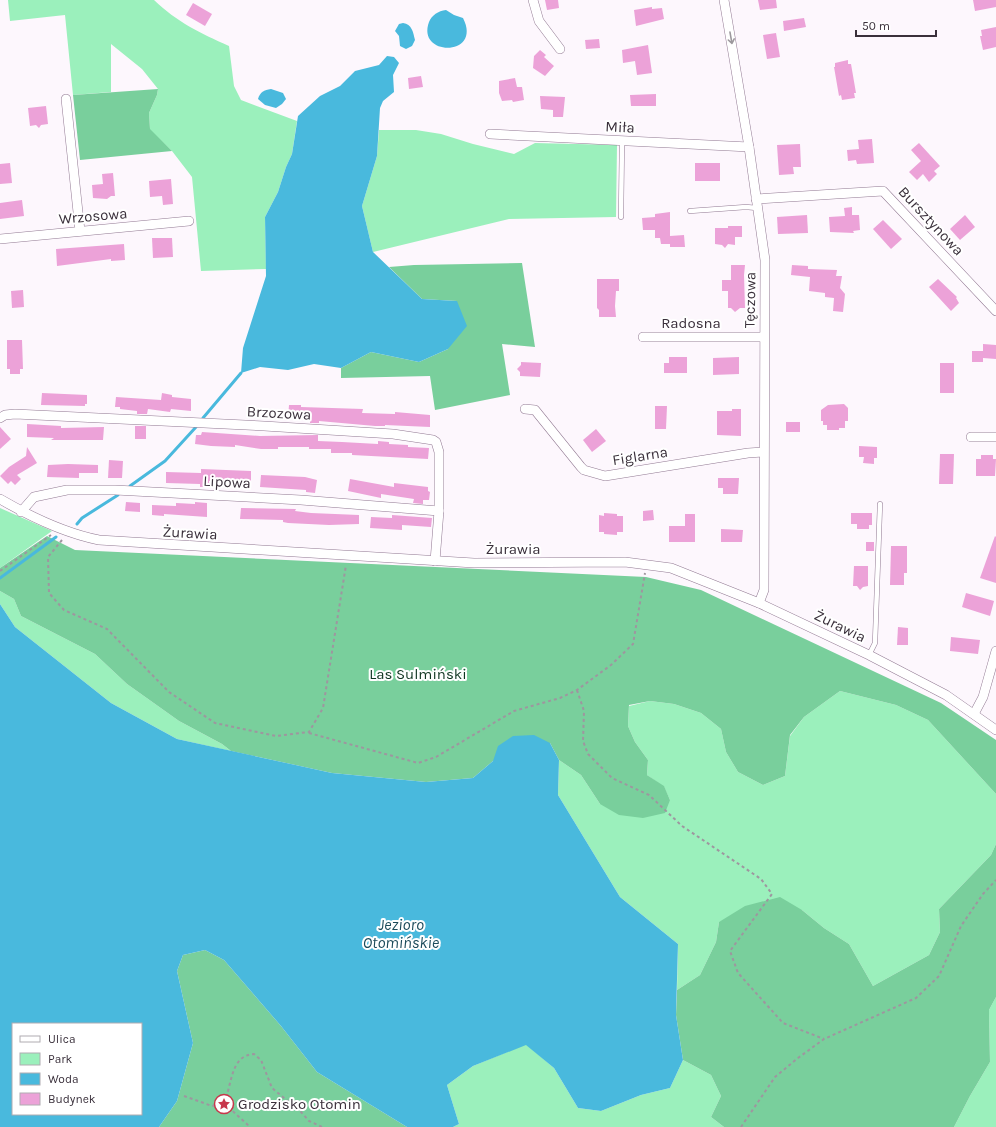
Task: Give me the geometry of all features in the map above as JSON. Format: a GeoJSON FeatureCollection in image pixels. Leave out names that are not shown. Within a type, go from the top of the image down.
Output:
{"type":"FeatureCollection","features":[{"type":"Feature","properties":{"kind":"street"},"geometry":{"type":"LineString","coordinates":[[534,0],[539,22],[560,49]]}},
{"type":"Feature","properties":{"kind":"street","name":"Tęczowa"},"geometry":{"type":"LineString","coordinates":[[724,0],[749,147],[765,260],[763,337],[764,590],[759,603]]}},
{"type":"Feature","properties":{"kind":"street"},"geometry":{"type":"LineString","coordinates":[[66,99],[80,231]]}},
{"type":"Feature","properties":{"kind":"street","name":"Miła"},"geometry":{"type":"LineString","coordinates":[[490,134],[749,147]]}},
{"type":"Feature","properties":{"kind":"street","name":"Bursztynowa"},"geometry":{"type":"LineString","coordinates":[[757,204],[883,191],[996,311]]}},
{"type":"Feature","properties":{"kind":"street","name":"Wrzosowa"},"geometry":{"type":"LineString","coordinates":[[0,239],[189,221]]}},
{"type":"Feature","properties":{"kind":"street","name":"Radosna"},"geometry":{"type":"LineString","coordinates":[[642,337],[763,337]]}},
{"type":"Feature","properties":{"kind":"street","name":"Figlarna"},"geometry":{"type":"LineString","coordinates":[[525,409],[535,410],[584,470],[605,476],[748,453],[763,452]]}},
{"type":"Feature","properties":{"kind":"street","name":"Brzozowa"},"geometry":{"type":"LineString","coordinates":[[0,418],[5,415],[15,414],[264,426],[393,434],[432,440],[436,442],[439,452],[439,511],[435,561]]}},
{"type":"Feature","properties":{"kind":"street"},"geometry":{"type":"LineString","coordinates":[[971,437],[996,437]]}},
{"type":"Feature","properties":{"kind":"street","name":"Lipowa"},"geometry":{"type":"LineString","coordinates":[[21,512],[34,497],[67,490],[115,490],[293,500],[439,511]]}},
{"type":"Feature","properties":{"kind":"street","name":"Żurawia"},"geometry":{"type":"LineString","coordinates":[[0,499],[21,512],[64,530],[99,540],[474,563],[603,562],[646,564],[686,573],[759,603],[869,655],[928,685],[974,714],[996,730]]}},
{"type":"Feature","properties":{"kind":"street"},"geometry":{"type":"LineString","coordinates":[[974,714],[983,697],[996,651]]}},
{"type":"Feature","properties":{"kind":"lane"},"geometry":{"type":"LineString","coordinates":[[621,217],[622,141]]}},
{"type":"Feature","properties":{"kind":"lane"},"geometry":{"type":"LineString","coordinates":[[690,211],[746,207],[757,204]]}},
{"type":"Feature","properties":{"kind":"lane"},"geometry":{"type":"LineString","coordinates":[[869,655],[875,643],[880,504]]}},
{"type":"Feature","properties":{"kind":"path"},"geometry":{"type":"LineString","coordinates":[[0,572],[64,530]]}},
{"type":"Feature","properties":{"kind":"path"},"geometry":{"type":"LineString","coordinates":[[64,530],[48,557],[49,593],[64,610],[107,629],[169,692],[215,723],[276,736],[309,732],[418,763],[436,756],[514,711],[560,698],[577,690],[611,665],[633,644],[646,564]]}},
{"type":"Feature","properties":{"kind":"path"},"geometry":{"type":"LineString","coordinates":[[309,732],[323,708],[347,556]]}},
{"type":"Feature","properties":{"kind":"path"},"geometry":{"type":"LineString","coordinates":[[577,690],[584,711],[584,741],[588,754],[612,778],[649,795],[682,826],[762,879],[772,894],[730,951],[738,973],[783,1023],[824,1039]]}},
{"type":"Feature","properties":{"kind":"path"},"geometry":{"type":"LineString","coordinates":[[742,1127],[774,1077],[824,1039],[916,998],[939,976],[961,926],[983,894],[996,880]]}},
{"type":"Feature","properties":{"kind":"path"},"geometry":{"type":"LineString","coordinates":[[224,1103],[231,1076],[239,1060],[246,1054],[254,1054],[261,1060],[272,1088],[301,1112],[308,1121],[322,1127]]}},
{"type":"Feature","properties":{"kind":"path"},"geometry":{"type":"LineString","coordinates":[[184,1096],[212,1106],[224,1103]]}},
{"type":"Feature","properties":{"kind":"path"},"geometry":{"type":"LineString","coordinates":[[224,1103],[250,1127]]}},
{"type":"Feature","properties":{"kind":"green space"},"geometry":{"type":"Polygon","coordinates":[[[8,0],[154,0],[171,15],[189,26],[229,46],[234,86],[241,100],[297,121],[292,154],[278,192],[265,217],[266,269],[201,271],[192,177],[172,151],[150,130],[149,113],[158,89],[142,69],[111,44],[111,92],[73,95],[65,15],[10,21],[8,0]]]}},
{"type":"Feature","properties":{"kind":"green space"},"geometry":{"type":"Polygon","coordinates":[[[158,89],[149,113],[150,129],[172,151],[80,160],[73,95],[158,89]]]}},
{"type":"Feature","properties":{"kind":"green space"},"geometry":{"type":"Polygon","coordinates":[[[379,130],[416,130],[441,134],[514,154],[535,143],[617,145],[616,217],[509,219],[373,252],[362,206],[377,156],[379,130]]]}},
{"type":"Feature","properties":{"kind":"green space"},"geometry":{"type":"Polygon","coordinates":[[[522,263],[535,347],[502,344],[510,395],[435,410],[430,376],[341,378],[341,368],[371,352],[419,362],[448,349],[457,301],[422,299],[389,267],[414,265],[522,263]]]}},
{"type":"Feature","properties":{"kind":"green space"},"geometry":{"type":"Polygon","coordinates":[[[0,508],[52,531],[0,568],[0,508]]]}},
{"type":"Feature","properties":{"kind":"green space","name":"Las Sulmiński"},"geometry":{"type":"Polygon","coordinates":[[[47,536],[75,550],[646,577],[701,590],[941,703],[996,740],[996,794],[928,720],[896,705],[840,691],[804,717],[790,735],[785,776],[763,785],[738,772],[726,752],[721,729],[701,713],[674,704],[650,701],[629,705],[628,726],[635,742],[648,760],[647,775],[664,786],[670,800],[665,813],[643,818],[619,815],[600,804],[581,775],[559,760],[550,743],[493,761],[473,778],[426,782],[332,773],[231,751],[222,744],[179,721],[127,684],[95,654],[21,616],[14,599],[0,591],[0,568],[47,536]]]}},
{"type":"Feature","properties":{"kind":"green space"},"geometry":{"type":"Polygon","coordinates":[[[0,591],[14,599],[21,616],[95,654],[127,684],[179,721],[222,744],[231,751],[177,739],[111,703],[15,627],[0,604],[0,591]]]}},
{"type":"Feature","properties":{"kind":"green space"},"geometry":{"type":"Polygon","coordinates":[[[840,691],[896,705],[928,720],[996,794],[996,844],[991,855],[939,909],[940,932],[929,955],[873,986],[849,944],[824,928],[802,910],[719,922],[716,942],[700,975],[677,990],[678,944],[620,897],[558,795],[559,760],[581,775],[600,804],[670,800],[664,787],[647,775],[648,760],[635,742],[628,726],[629,706],[650,701],[674,704],[701,713],[721,729],[726,752],[738,772],[763,785],[785,776],[790,736],[804,717],[840,691]]]}},
{"type":"Feature","properties":{"kind":"green space"},"geometry":{"type":"Polygon","coordinates":[[[996,844],[996,997],[989,1010],[990,1062],[954,1127],[724,1127],[711,1117],[721,1096],[711,1075],[683,1060],[676,1015],[677,990],[700,975],[716,942],[719,922],[745,906],[780,897],[802,910],[824,928],[849,944],[873,986],[929,955],[940,932],[939,909],[991,855],[996,844]]]}},
{"type":"Feature","properties":{"kind":"green space"},"geometry":{"type":"Polygon","coordinates":[[[205,950],[224,960],[281,1026],[317,1072],[407,1127],[159,1127],[177,1101],[193,1043],[177,971],[183,955],[205,950]]]}},
{"type":"Feature","properties":{"kind":"green space"},"geometry":{"type":"Polygon","coordinates":[[[996,997],[996,1127],[954,1127],[990,1062],[989,1010],[996,997]]]}},
{"type":"Feature","properties":{"kind":"green space"},"geometry":{"type":"Polygon","coordinates":[[[526,1044],[554,1068],[578,1108],[601,1111],[641,1095],[670,1088],[683,1060],[711,1075],[721,1096],[711,1117],[724,1127],[453,1127],[459,1124],[447,1085],[473,1066],[526,1044]]]}},
{"type":"Feature","properties":{"kind":"water"},"geometry":{"type":"Polygon","coordinates":[[[446,10],[463,18],[467,31],[464,40],[458,46],[449,48],[439,46],[432,42],[428,33],[429,22],[432,17],[440,11],[446,10]]]}},
{"type":"Feature","properties":{"kind":"water"},"geometry":{"type":"Polygon","coordinates":[[[403,23],[408,25],[413,31],[415,40],[412,46],[406,49],[400,46],[399,36],[395,31],[399,24],[403,23]]]}},
{"type":"Feature","properties":{"kind":"water"},"geometry":{"type":"Polygon","coordinates":[[[387,56],[394,57],[399,63],[393,75],[394,92],[383,101],[380,108],[377,156],[362,206],[373,252],[422,299],[457,301],[467,326],[448,349],[419,362],[371,352],[341,368],[314,364],[288,370],[260,367],[241,373],[243,348],[266,276],[265,217],[278,192],[292,154],[298,116],[320,96],[340,86],[355,71],[379,65],[387,56]]]}},
{"type":"Feature","properties":{"kind":"water"},"geometry":{"type":"Polygon","coordinates":[[[271,89],[283,93],[286,99],[276,108],[265,105],[258,99],[263,92],[271,89]]]}},
{"type":"Feature","properties":{"kind":"water","name":"Jezioro Otomińskie"},"geometry":{"type":"Polygon","coordinates":[[[0,604],[15,627],[111,703],[177,739],[332,773],[426,782],[473,778],[493,761],[498,746],[513,736],[534,735],[550,743],[559,760],[558,795],[620,897],[678,944],[676,1015],[683,1060],[670,1088],[641,1095],[601,1111],[578,1108],[554,1068],[526,1045],[473,1066],[447,1085],[459,1124],[453,1127],[407,1127],[317,1072],[281,1026],[224,960],[205,950],[183,955],[177,971],[193,1043],[177,1101],[159,1127],[0,1127],[0,604]]]}},
{"type":"Feature","properties":{"kind":"building"},"geometry":{"type":"Polygon","coordinates":[[[545,0],[558,0],[559,8],[547,10],[545,0]]]}},
{"type":"Feature","properties":{"kind":"building"},"geometry":{"type":"Polygon","coordinates":[[[758,0],[776,0],[777,8],[760,10],[758,0]]]}},
{"type":"Feature","properties":{"kind":"building"},"geometry":{"type":"Polygon","coordinates":[[[973,0],[996,0],[996,7],[975,11],[973,0]]]}},
{"type":"Feature","properties":{"kind":"building"},"geometry":{"type":"Polygon","coordinates":[[[193,3],[212,14],[205,26],[186,15],[193,3]]]}},
{"type":"Feature","properties":{"kind":"building"},"geometry":{"type":"Polygon","coordinates":[[[652,7],[652,9],[662,8],[664,19],[636,26],[634,10],[652,7]]]}},
{"type":"Feature","properties":{"kind":"building"},"geometry":{"type":"Polygon","coordinates":[[[804,18],[806,27],[784,31],[783,21],[804,18]]]}},
{"type":"Feature","properties":{"kind":"building"},"geometry":{"type":"Polygon","coordinates":[[[996,27],[996,47],[983,50],[980,36],[982,36],[981,30],[996,27]]]}},
{"type":"Feature","properties":{"kind":"building"},"geometry":{"type":"Polygon","coordinates":[[[776,33],[780,57],[767,59],[763,35],[776,33]]]}},
{"type":"Feature","properties":{"kind":"building"},"geometry":{"type":"Polygon","coordinates":[[[599,39],[600,48],[586,49],[585,40],[599,39]]]}},
{"type":"Feature","properties":{"kind":"building"},"geometry":{"type":"Polygon","coordinates":[[[648,45],[652,73],[637,75],[635,61],[623,63],[622,50],[648,45]]]}},
{"type":"Feature","properties":{"kind":"building"},"geometry":{"type":"Polygon","coordinates":[[[540,50],[546,55],[544,57],[554,66],[545,76],[533,68],[534,56],[540,50]]]}},
{"type":"Feature","properties":{"kind":"building"},"geometry":{"type":"Polygon","coordinates":[[[848,60],[848,64],[851,64],[856,93],[854,93],[855,98],[842,100],[841,95],[839,96],[834,67],[835,63],[848,60]]]}},
{"type":"Feature","properties":{"kind":"building"},"geometry":{"type":"Polygon","coordinates":[[[421,76],[423,87],[409,89],[408,78],[421,76]]]}},
{"type":"Feature","properties":{"kind":"building"},"geometry":{"type":"Polygon","coordinates":[[[515,78],[517,87],[522,87],[524,100],[513,102],[512,100],[502,101],[499,93],[499,81],[515,78]]]}},
{"type":"Feature","properties":{"kind":"building"},"geometry":{"type":"Polygon","coordinates":[[[656,94],[656,106],[631,106],[630,95],[656,94]]]}},
{"type":"Feature","properties":{"kind":"building"},"geometry":{"type":"Polygon","coordinates":[[[540,96],[565,97],[563,117],[553,117],[553,110],[541,109],[540,96]]]}},
{"type":"Feature","properties":{"kind":"building"},"geometry":{"type":"Polygon","coordinates":[[[46,106],[48,124],[41,125],[39,128],[36,125],[30,126],[28,108],[46,106]]]}},
{"type":"Feature","properties":{"kind":"building"},"geometry":{"type":"Polygon","coordinates":[[[872,139],[874,163],[857,164],[856,160],[848,161],[847,150],[859,149],[858,140],[872,139]]]}},
{"type":"Feature","properties":{"kind":"building"},"geometry":{"type":"Polygon","coordinates":[[[919,143],[940,166],[934,171],[937,174],[929,182],[923,174],[917,180],[909,172],[921,161],[911,150],[919,143]]]}},
{"type":"Feature","properties":{"kind":"building"},"geometry":{"type":"Polygon","coordinates":[[[800,144],[801,167],[793,167],[794,174],[779,175],[777,145],[800,144]]]}},
{"type":"Feature","properties":{"kind":"building"},"geometry":{"type":"Polygon","coordinates":[[[10,163],[12,183],[0,184],[0,164],[10,163]]]}},
{"type":"Feature","properties":{"kind":"building"},"geometry":{"type":"Polygon","coordinates":[[[695,163],[720,163],[720,181],[695,181],[695,163]]]}},
{"type":"Feature","properties":{"kind":"building"},"geometry":{"type":"Polygon","coordinates":[[[113,173],[115,196],[111,196],[107,199],[93,198],[92,185],[103,184],[102,174],[113,173]]]}},
{"type":"Feature","properties":{"kind":"building"},"geometry":{"type":"Polygon","coordinates":[[[171,179],[173,204],[163,205],[162,196],[150,197],[149,181],[171,179]]]}},
{"type":"Feature","properties":{"kind":"building"},"geometry":{"type":"Polygon","coordinates":[[[22,200],[24,216],[0,219],[0,203],[22,200]]]}},
{"type":"Feature","properties":{"kind":"building"},"geometry":{"type":"Polygon","coordinates":[[[852,207],[852,215],[859,215],[860,230],[853,231],[854,233],[830,232],[829,217],[845,216],[844,208],[852,207]]]}},
{"type":"Feature","properties":{"kind":"building"},"geometry":{"type":"Polygon","coordinates":[[[670,212],[670,236],[684,235],[685,247],[670,247],[670,244],[661,244],[660,238],[655,238],[655,230],[643,230],[642,218],[655,217],[655,214],[670,212]]]}},
{"type":"Feature","properties":{"kind":"building"},"geometry":{"type":"Polygon","coordinates":[[[807,215],[808,233],[778,234],[777,217],[807,215]]]}},
{"type":"Feature","properties":{"kind":"building"},"geometry":{"type":"Polygon","coordinates":[[[965,215],[975,227],[960,240],[950,229],[965,215]]]}},
{"type":"Feature","properties":{"kind":"building"},"geometry":{"type":"Polygon","coordinates":[[[883,220],[902,239],[891,249],[873,229],[883,220]]]}},
{"type":"Feature","properties":{"kind":"building"},"geometry":{"type":"Polygon","coordinates":[[[728,226],[742,226],[742,237],[735,237],[735,245],[728,244],[725,248],[722,245],[715,244],[715,228],[728,228],[728,226]]]}},
{"type":"Feature","properties":{"kind":"building"},"geometry":{"type":"Polygon","coordinates":[[[152,238],[172,238],[173,257],[153,258],[152,238]]]}},
{"type":"Feature","properties":{"kind":"building"},"geometry":{"type":"Polygon","coordinates":[[[124,244],[125,260],[111,261],[111,259],[57,266],[56,249],[124,244]]]}},
{"type":"Feature","properties":{"kind":"building"},"geometry":{"type":"Polygon","coordinates":[[[731,265],[745,265],[745,308],[740,308],[735,312],[731,308],[728,308],[728,291],[722,291],[722,280],[731,280],[731,265]]]}},
{"type":"Feature","properties":{"kind":"building"},"geometry":{"type":"Polygon","coordinates":[[[792,265],[808,266],[808,269],[837,270],[836,276],[842,276],[840,288],[845,294],[843,312],[833,311],[834,298],[825,297],[825,293],[809,291],[810,277],[791,275],[792,265]]]}},
{"type":"Feature","properties":{"kind":"building"},"geometry":{"type":"Polygon","coordinates":[[[597,279],[619,279],[619,291],[616,291],[616,317],[599,317],[599,310],[597,308],[597,279]]]}},
{"type":"Feature","properties":{"kind":"building"},"geometry":{"type":"Polygon","coordinates":[[[938,279],[957,297],[956,298],[959,303],[951,311],[929,287],[938,279]]]}},
{"type":"Feature","properties":{"kind":"building"},"geometry":{"type":"Polygon","coordinates":[[[23,290],[24,307],[12,308],[11,291],[23,290]]]}},
{"type":"Feature","properties":{"kind":"building"},"geometry":{"type":"Polygon","coordinates":[[[7,340],[22,340],[23,369],[20,369],[20,374],[10,374],[10,369],[7,369],[7,340]]]}},
{"type":"Feature","properties":{"kind":"building"},"geometry":{"type":"Polygon","coordinates":[[[983,344],[996,345],[996,359],[983,358],[983,362],[972,362],[972,351],[983,351],[983,344]]]}},
{"type":"Feature","properties":{"kind":"building"},"geometry":{"type":"Polygon","coordinates":[[[669,357],[687,357],[687,373],[664,373],[664,363],[669,363],[669,357]]]}},
{"type":"Feature","properties":{"kind":"building"},"geometry":{"type":"Polygon","coordinates":[[[739,357],[739,374],[713,375],[713,358],[739,357]]]}},
{"type":"Feature","properties":{"kind":"building"},"geometry":{"type":"Polygon","coordinates":[[[521,362],[541,363],[540,377],[520,376],[520,372],[517,369],[521,365],[521,362]]]}},
{"type":"Feature","properties":{"kind":"building"},"geometry":{"type":"Polygon","coordinates":[[[940,363],[954,363],[954,393],[940,393],[940,363]]]}},
{"type":"Feature","properties":{"kind":"building"},"geometry":{"type":"Polygon","coordinates":[[[42,393],[87,395],[87,404],[85,404],[85,406],[41,405],[42,393]]]}},
{"type":"Feature","properties":{"kind":"building"},"geometry":{"type":"Polygon","coordinates":[[[162,393],[172,395],[172,397],[191,399],[191,411],[171,409],[170,412],[148,409],[147,414],[137,414],[137,411],[115,407],[116,397],[161,400],[162,393]]]}},
{"type":"Feature","properties":{"kind":"building"},"geometry":{"type":"Polygon","coordinates":[[[844,404],[848,408],[848,421],[845,421],[845,428],[839,428],[839,430],[827,430],[827,425],[823,425],[823,421],[821,421],[821,410],[828,405],[844,404]]]}},
{"type":"Feature","properties":{"kind":"building"},"geometry":{"type":"Polygon","coordinates":[[[289,405],[301,405],[301,407],[363,409],[362,413],[395,414],[395,412],[430,415],[430,427],[375,426],[319,421],[319,423],[310,423],[310,418],[288,418],[289,405]]]}},
{"type":"Feature","properties":{"kind":"building"},"geometry":{"type":"Polygon","coordinates":[[[655,406],[667,406],[666,429],[655,429],[655,406]]]}},
{"type":"Feature","properties":{"kind":"building"},"geometry":{"type":"Polygon","coordinates":[[[732,409],[741,409],[741,436],[717,435],[717,411],[732,411],[732,409]]]}},
{"type":"Feature","properties":{"kind":"building"},"geometry":{"type":"Polygon","coordinates":[[[786,422],[800,422],[800,432],[786,432],[786,422]]]}},
{"type":"Feature","properties":{"kind":"building"},"geometry":{"type":"Polygon","coordinates":[[[27,424],[61,426],[61,428],[104,427],[103,440],[51,440],[54,438],[27,437],[27,424]]]}},
{"type":"Feature","properties":{"kind":"building"},"geometry":{"type":"Polygon","coordinates":[[[135,426],[146,426],[146,439],[135,439],[135,426]]]}},
{"type":"Feature","properties":{"kind":"building"},"geometry":{"type":"Polygon","coordinates":[[[0,427],[11,439],[0,449],[0,427]]]}},
{"type":"Feature","properties":{"kind":"building"},"geometry":{"type":"Polygon","coordinates":[[[596,429],[606,441],[592,452],[583,440],[596,429]]]}},
{"type":"Feature","properties":{"kind":"building"},"geometry":{"type":"Polygon","coordinates":[[[202,432],[260,436],[318,435],[318,441],[378,444],[378,441],[389,442],[389,444],[408,445],[408,447],[429,448],[428,459],[352,455],[352,453],[331,453],[331,449],[309,449],[309,447],[278,447],[278,449],[261,449],[235,445],[235,447],[195,444],[196,435],[201,435],[202,432]]]}},
{"type":"Feature","properties":{"kind":"building"},"geometry":{"type":"Polygon","coordinates":[[[859,446],[877,447],[877,458],[874,458],[874,464],[863,463],[864,457],[859,457],[859,446]]]}},
{"type":"Feature","properties":{"kind":"building"},"geometry":{"type":"Polygon","coordinates":[[[27,447],[37,463],[17,475],[21,479],[15,485],[11,481],[8,484],[0,476],[9,467],[26,456],[27,447]]]}},
{"type":"Feature","properties":{"kind":"building"},"geometry":{"type":"Polygon","coordinates":[[[940,454],[954,454],[953,484],[939,484],[940,454]]]}},
{"type":"Feature","properties":{"kind":"building"},"geometry":{"type":"Polygon","coordinates":[[[981,455],[993,455],[993,459],[996,459],[995,476],[976,476],[976,459],[981,459],[981,455]]]}},
{"type":"Feature","properties":{"kind":"building"},"geometry":{"type":"Polygon","coordinates":[[[109,460],[123,461],[122,478],[108,478],[109,460]]]}},
{"type":"Feature","properties":{"kind":"building"},"geometry":{"type":"Polygon","coordinates":[[[48,465],[98,465],[98,473],[79,473],[79,478],[47,477],[48,465]]]}},
{"type":"Feature","properties":{"kind":"building"},"geometry":{"type":"Polygon","coordinates":[[[201,469],[251,471],[251,481],[209,481],[209,487],[200,487],[200,484],[166,483],[166,472],[201,473],[201,469]]]}},
{"type":"Feature","properties":{"kind":"building"},"geometry":{"type":"Polygon","coordinates":[[[261,475],[305,477],[317,480],[315,493],[306,492],[306,490],[260,487],[261,475]]]}},
{"type":"Feature","properties":{"kind":"building"},"geometry":{"type":"Polygon","coordinates":[[[718,478],[739,478],[738,494],[723,494],[723,488],[718,488],[718,478]]]}},
{"type":"Feature","properties":{"kind":"building"},"geometry":{"type":"Polygon","coordinates":[[[350,479],[394,487],[394,483],[428,487],[428,491],[430,492],[429,500],[423,500],[423,504],[413,503],[414,499],[381,494],[381,498],[348,491],[350,479]]]}},
{"type":"Feature","properties":{"kind":"building"},"geometry":{"type":"Polygon","coordinates":[[[126,502],[140,503],[140,512],[125,511],[126,502]]]}},
{"type":"Feature","properties":{"kind":"building"},"geometry":{"type":"Polygon","coordinates":[[[195,502],[207,503],[207,517],[164,514],[164,516],[152,515],[152,505],[176,506],[176,503],[195,504],[195,502]]]}},
{"type":"Feature","properties":{"kind":"building"},"geometry":{"type":"Polygon","coordinates":[[[241,508],[296,509],[295,511],[311,513],[359,515],[359,524],[329,525],[288,523],[283,522],[283,520],[240,519],[241,508]]]}},
{"type":"Feature","properties":{"kind":"building"},"geometry":{"type":"Polygon","coordinates":[[[653,510],[654,520],[643,521],[643,511],[653,510]]]}},
{"type":"Feature","properties":{"kind":"building"},"geometry":{"type":"Polygon","coordinates":[[[604,513],[623,516],[623,532],[617,532],[617,535],[599,532],[599,515],[604,516],[604,513]]]}},
{"type":"Feature","properties":{"kind":"building"},"geometry":{"type":"Polygon","coordinates":[[[851,513],[872,513],[872,525],[869,525],[869,529],[857,529],[857,524],[851,524],[851,513]]]}},
{"type":"Feature","properties":{"kind":"building"},"geometry":{"type":"Polygon","coordinates":[[[685,514],[695,514],[695,542],[669,542],[669,526],[685,526],[685,514]]]}},
{"type":"Feature","properties":{"kind":"building"},"geometry":{"type":"Polygon","coordinates":[[[392,515],[432,518],[431,527],[402,525],[402,530],[370,528],[371,517],[392,518],[392,515]]]}},
{"type":"Feature","properties":{"kind":"building"},"geometry":{"type":"Polygon","coordinates":[[[721,529],[743,530],[742,542],[721,542],[721,529]]]}},
{"type":"Feature","properties":{"kind":"building"},"geometry":{"type":"Polygon","coordinates":[[[995,536],[996,537],[996,583],[980,578],[995,536]]]}},
{"type":"Feature","properties":{"kind":"building"},"geometry":{"type":"Polygon","coordinates":[[[866,542],[874,542],[874,551],[866,551],[866,542]]]}},
{"type":"Feature","properties":{"kind":"building"},"geometry":{"type":"Polygon","coordinates":[[[891,546],[907,546],[907,573],[904,573],[904,585],[890,585],[891,546]]]}},
{"type":"Feature","properties":{"kind":"building"},"geometry":{"type":"Polygon","coordinates":[[[854,566],[868,566],[868,586],[863,587],[860,590],[857,586],[853,586],[854,566]]]}},
{"type":"Feature","properties":{"kind":"building"},"geometry":{"type":"Polygon","coordinates":[[[966,593],[994,601],[990,616],[962,607],[966,593]]]}},
{"type":"Feature","properties":{"kind":"building"},"geometry":{"type":"Polygon","coordinates":[[[898,627],[908,628],[908,645],[897,645],[898,627]]]}},
{"type":"Feature","properties":{"kind":"building"},"geometry":{"type":"Polygon","coordinates":[[[951,637],[980,640],[978,654],[950,651],[951,637]]]}},
{"type":"Feature","properties":{"kind":"waterway"},"geometry":{"type":"LineString","coordinates":[[203,418],[241,373]]}},
{"type":"Feature","properties":{"kind":"waterway"},"geometry":{"type":"LineString","coordinates":[[130,486],[165,461],[196,427]]}},
{"type":"Feature","properties":{"kind":"waterway"},"geometry":{"type":"LineString","coordinates":[[77,524],[82,518],[118,495]]}},
{"type":"Feature","properties":{"kind":"waterway"},"geometry":{"type":"LineString","coordinates":[[0,578],[56,537]]}},
{"type":"Feature","properties":{"kind":"place","name":"Grodzisko Otomin"},"geometry":{"type":"Point","coordinates":[224,1104]}}]}
